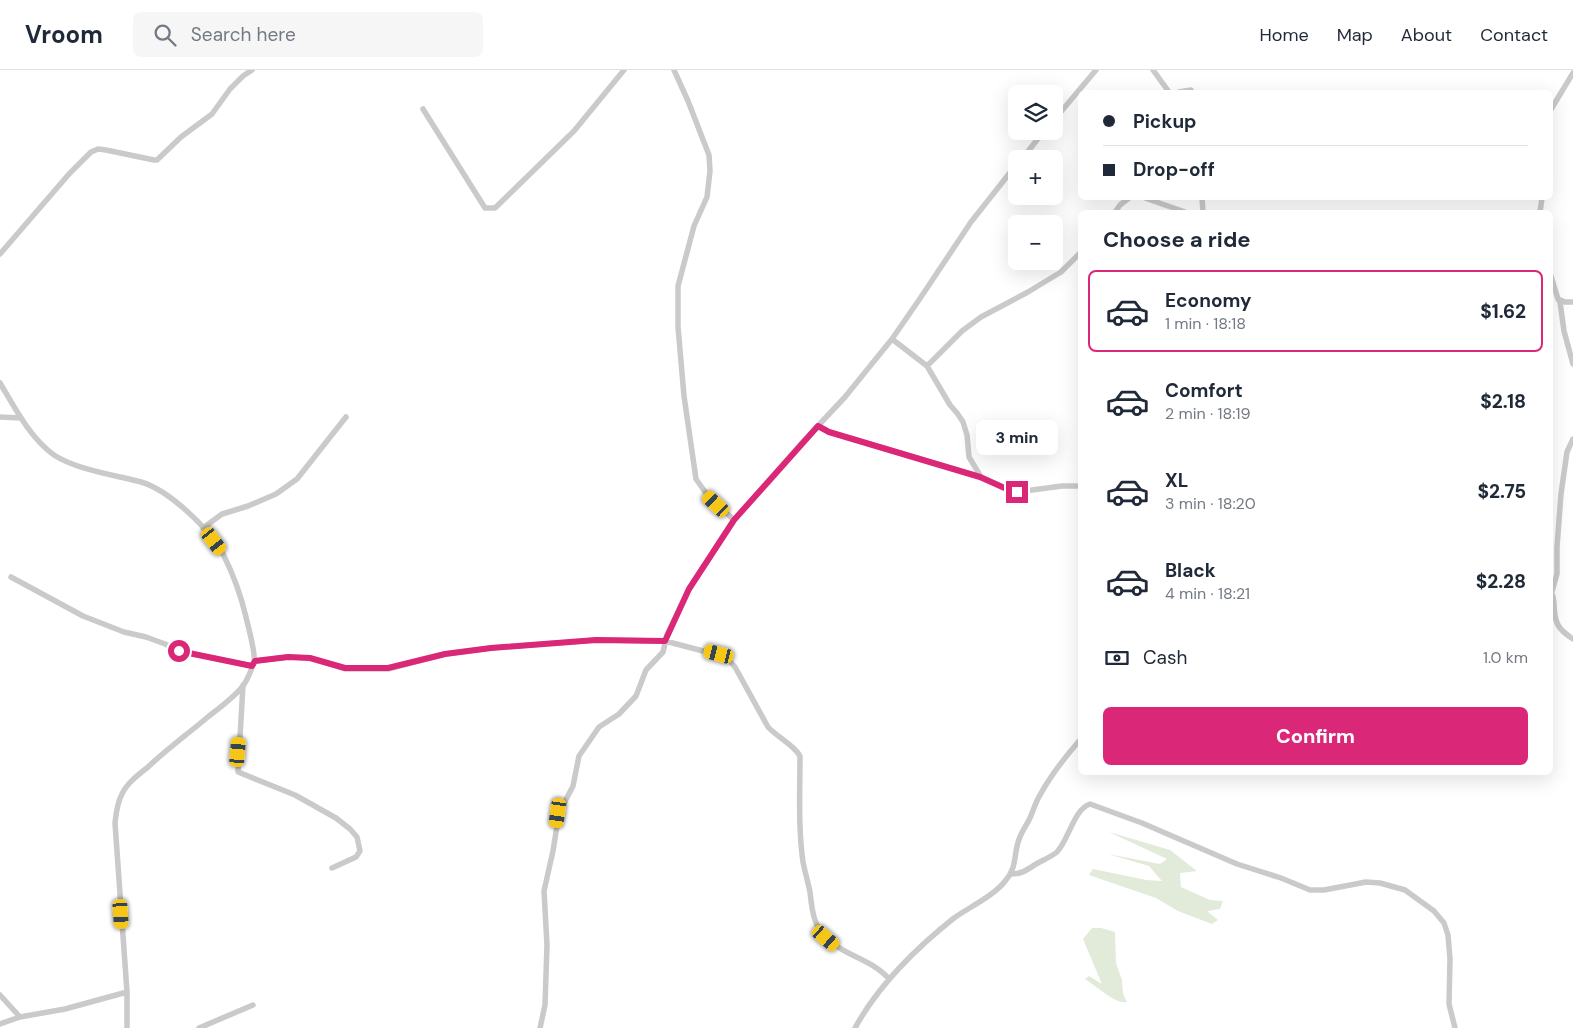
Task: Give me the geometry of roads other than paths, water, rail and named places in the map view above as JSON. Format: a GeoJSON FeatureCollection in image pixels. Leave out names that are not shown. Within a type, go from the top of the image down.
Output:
{"type":"FeatureCollection","features":[{"type":"Feature","properties":{"kind":"street"},"geometry":{"type":"LineString","coordinates":[[0,254],[68,174],[91,152],[106,150],[157,160],[181,137],[212,114],[230,89],[252,70]]}},
{"type":"Feature","properties":{"kind":"street"},"geometry":{"type":"LineString","coordinates":[[424,109],[485,208],[495,208],[574,131],[624,70]]}},
{"type":"Feature","properties":{"kind":"street"},"geometry":{"type":"LineString","coordinates":[[674,70],[709,156],[710,171],[707,197],[694,226],[678,286],[678,327],[685,406],[696,479],[708,496],[734,520]]}},
{"type":"Feature","properties":{"kind":"street"},"geometry":{"type":"LineString","coordinates":[[1079,90],[1096,70]]}},
{"type":"Feature","properties":{"kind":"street"},"geometry":{"type":"LineString","coordinates":[[1153,70],[1168,90]]}},
{"type":"Feature","properties":{"kind":"street"},"geometry":{"type":"LineString","coordinates":[[1553,106],[1573,73]]}},
{"type":"Feature","properties":{"kind":"street"},"geometry":{"type":"LineString","coordinates":[[1063,109],[1078,91]]}},
{"type":"Feature","properties":{"kind":"street"},"geometry":{"type":"LineString","coordinates":[[1029,150],[1037,140]]}},
{"type":"Feature","properties":{"kind":"street"},"geometry":{"type":"LineString","coordinates":[[540,1028],[545,1005],[544,891],[554,850],[558,813],[573,786],[579,756],[599,727],[619,714],[636,696],[646,670],[663,652],[665,641],[689,589],[734,520],[846,397],[892,339],[971,222],[1008,175]]}},
{"type":"Feature","properties":{"kind":"street"},"geometry":{"type":"LineString","coordinates":[[1116,210],[1126,200]]}},
{"type":"Feature","properties":{"kind":"street"},"geometry":{"type":"LineString","coordinates":[[1151,200],[1179,210]]}},
{"type":"Feature","properties":{"kind":"street"},"geometry":{"type":"LineString","coordinates":[[927,366],[962,332],[981,318],[1060,272],[1078,255]]}},
{"type":"Feature","properties":{"kind":"street"},"geometry":{"type":"LineString","coordinates":[[1553,283],[1560,302],[1564,331],[1573,364]]}},
{"type":"Feature","properties":{"kind":"street"},"geometry":{"type":"LineString","coordinates":[[1558,299],[1565,302],[1573,302]]}},
{"type":"Feature","properties":{"kind":"street"},"geometry":{"type":"LineString","coordinates":[[892,339],[927,366],[950,405],[963,422],[967,436],[968,457],[980,477]]}},
{"type":"Feature","properties":{"kind":"street"},"geometry":{"type":"LineString","coordinates":[[0,383],[21,418],[38,441],[56,456],[96,471],[144,483],[162,491],[184,509],[203,528],[224,555],[235,580],[249,629],[253,663],[243,685],[226,702],[133,779],[121,795],[117,808],[115,824],[127,992],[127,1028]]}},
{"type":"Feature","properties":{"kind":"street"},"geometry":{"type":"LineString","coordinates":[[203,528],[222,514],[248,506],[276,494],[297,479],[346,416]]}},
{"type":"Feature","properties":{"kind":"street"},"geometry":{"type":"LineString","coordinates":[[0,417],[21,418]]}},
{"type":"Feature","properties":{"kind":"street"},"geometry":{"type":"LineString","coordinates":[[818,426],[829,432],[980,477],[1017,492],[1062,486],[1078,486]]}},
{"type":"Feature","properties":{"kind":"street"},"geometry":{"type":"LineString","coordinates":[[1553,585],[1557,574],[1561,494],[1568,452],[1573,439]]}},
{"type":"Feature","properties":{"kind":"street"},"geometry":{"type":"LineString","coordinates":[[11,577],[83,616],[124,632],[146,637],[179,651],[253,663],[288,657],[310,658],[345,668],[388,668],[445,654],[491,648],[596,640],[665,641],[726,657],[736,667],[774,734],[799,753],[801,844],[812,914],[816,924],[826,938],[838,949],[876,968],[889,979]]}},
{"type":"Feature","properties":{"kind":"street"},"geometry":{"type":"LineString","coordinates":[[1553,605],[1555,620],[1559,628],[1573,639]]}},
{"type":"Feature","properties":{"kind":"street"},"geometry":{"type":"LineString","coordinates":[[243,685],[238,772],[295,795],[336,818],[350,829],[357,837],[360,850],[356,857],[332,868]]}},
{"type":"Feature","properties":{"kind":"street"},"geometry":{"type":"LineString","coordinates":[[855,1028],[889,979],[918,948],[956,917],[1005,882],[1011,874],[1015,862],[1017,843],[1039,797],[1062,760],[1078,742]]}},
{"type":"Feature","properties":{"kind":"street"},"geometry":{"type":"LineString","coordinates":[[1011,874],[1025,872],[1055,854],[1067,837],[1078,814],[1087,804],[1090,804],[1142,823],[1237,864],[1281,878],[1310,890],[1324,890],[1366,882],[1380,883],[1404,890],[1434,911],[1444,923],[1448,935],[1450,959],[1449,1004],[1455,1028]]}},
{"type":"Feature","properties":{"kind":"street"},"geometry":{"type":"LineString","coordinates":[[0,1024],[20,1017],[65,1009],[127,992]]}},
{"type":"Feature","properties":{"kind":"street"},"geometry":{"type":"LineString","coordinates":[[0,995],[20,1017]]}},
{"type":"Feature","properties":{"kind":"street"},"geometry":{"type":"LineString","coordinates":[[199,1028],[253,1005]]}}]}
